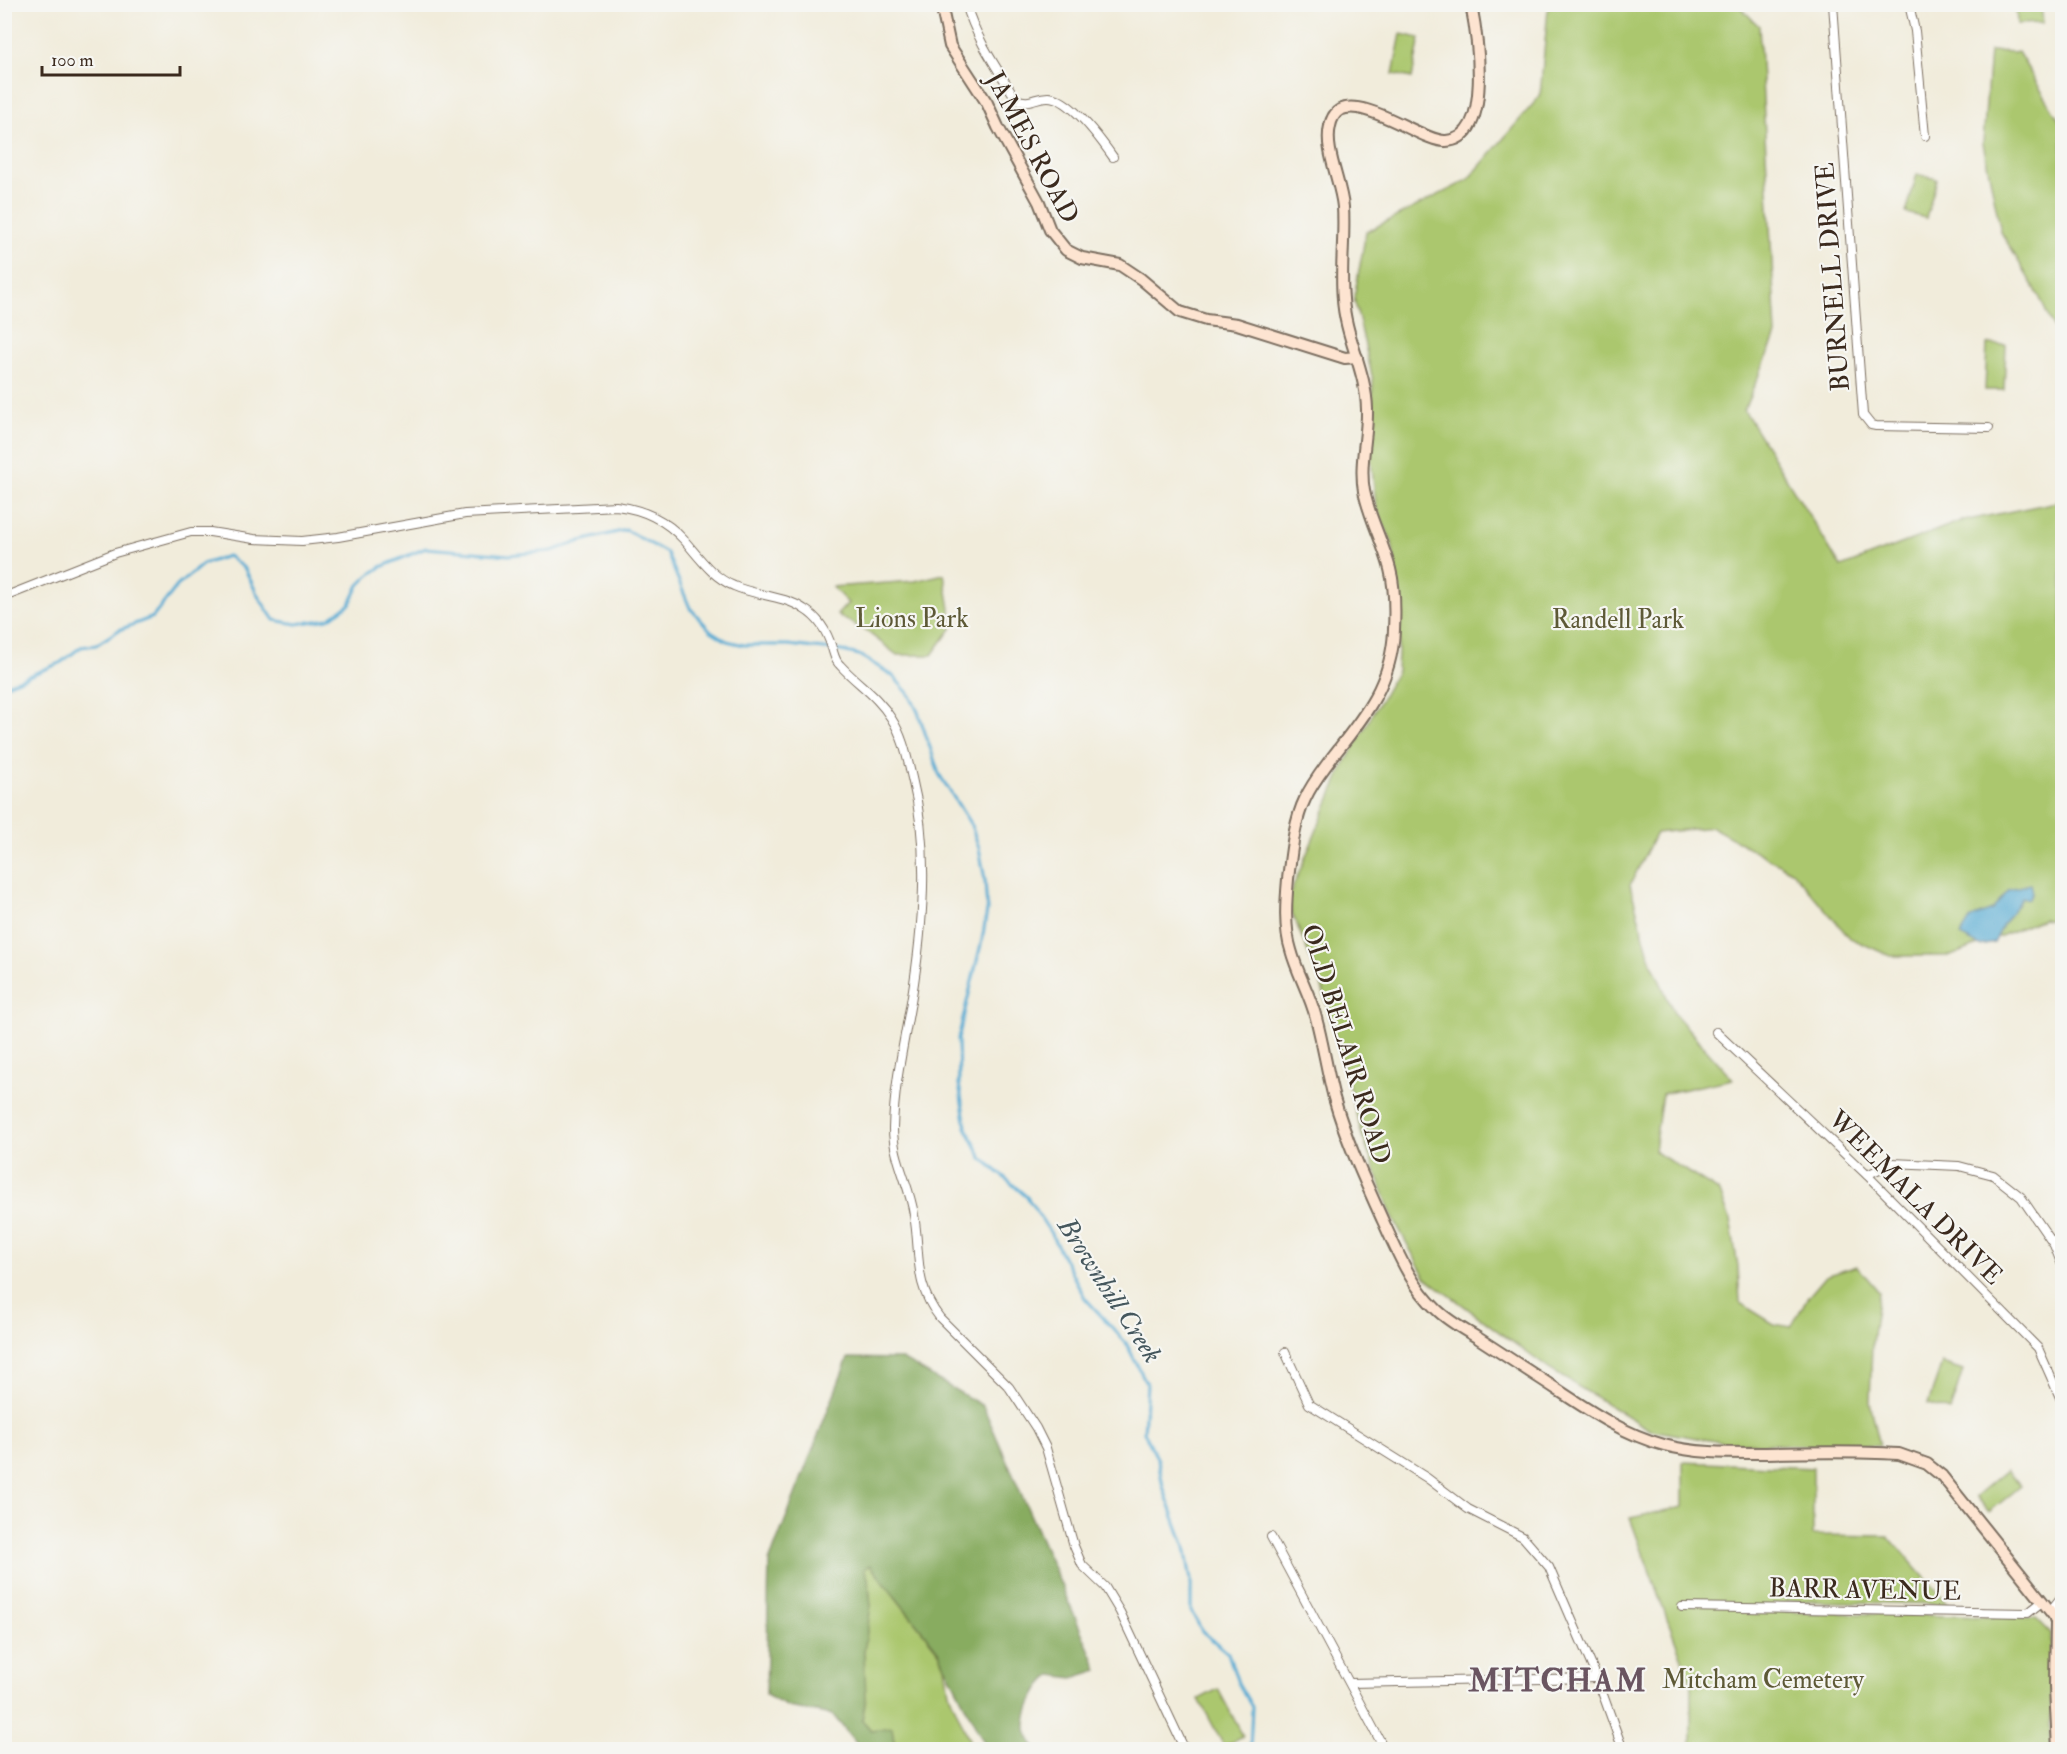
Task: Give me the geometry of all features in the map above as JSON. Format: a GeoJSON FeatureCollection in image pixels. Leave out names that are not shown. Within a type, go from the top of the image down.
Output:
{"type":"FeatureCollection","features":[{"type":"Feature","properties":{"kind":"main road","name":"JAMES ROAD"},"geometry":{"type":"LineString","coordinates":[[941,4],[950,46],[987,103],[998,128],[1039,201],[1050,230],[1066,250],[1082,258],[1120,265],[1141,279],[1180,312],[1206,320],[1238,324],[1344,358],[1357,357]]}},
{"type":"Feature","properties":{"kind":"main road","name":"OLD BELAIR ROAD"},"geometry":{"type":"LineString","coordinates":[[1471,4],[1475,27],[1479,91],[1474,120],[1463,136],[1443,142],[1431,140],[1380,113],[1366,109],[1345,108],[1334,115],[1330,121],[1328,139],[1342,200],[1342,302],[1364,386],[1367,408],[1363,469],[1364,492],[1391,571],[1394,592],[1394,634],[1391,657],[1380,692],[1364,717],[1321,771],[1306,795],[1299,812],[1288,880],[1286,927],[1291,951],[1314,1010],[1335,1100],[1357,1162],[1404,1266],[1416,1286],[1445,1317],[1594,1413],[1639,1436],[1661,1444],[1697,1452],[1878,1452],[1899,1454],[1927,1464],[1942,1476],[2052,1613]]}},
{"type":"Feature","properties":{"kind":"main road"},"geometry":{"type":"LineString","coordinates":[[2052,1613],[2056,1629],[2059,1685],[2058,1749]]}},
{"type":"Feature","properties":{"kind":"street"},"geometry":{"type":"LineString","coordinates":[[966,4],[981,43],[1016,99],[1030,102],[1049,97],[1062,102],[1094,131],[1113,157]]}},
{"type":"Feature","properties":{"kind":"street","name":"BURNELL DRIVE"},"geometry":{"type":"LineString","coordinates":[[1833,4],[1863,415],[1871,425],[1876,426],[1989,428]]}},
{"type":"Feature","properties":{"kind":"street"},"geometry":{"type":"LineString","coordinates":[[1909,4],[1915,32],[1925,136]]}},
{"type":"Feature","properties":{"kind":"street"},"geometry":{"type":"LineString","coordinates":[[4,597],[115,553],[191,532],[302,542],[465,514],[616,506],[633,507],[661,520],[723,580],[742,589],[796,604],[814,616],[828,637],[837,662],[867,689],[891,716],[903,741],[919,812],[923,854],[922,903],[914,982],[900,1064],[893,1131],[914,1213],[923,1289],[931,1306],[1008,1387],[1036,1428],[1046,1448],[1074,1546],[1082,1565],[1105,1587],[1120,1612],[1185,1749]]}},
{"type":"Feature","properties":{"kind":"street","name":"WEEMALA DRIVE"},"geometry":{"type":"LineString","coordinates":[[1716,1032],[1867,1175],[2038,1348],[2062,1402],[2062,1408]]}},
{"type":"Feature","properties":{"kind":"street"},"geometry":{"type":"LineString","coordinates":[[1867,1175],[1892,1163],[1959,1166],[1993,1175],[2020,1197],[2054,1245],[2062,1265]]}},
{"type":"Feature","properties":{"kind":"street"},"geometry":{"type":"LineString","coordinates":[[1285,1352],[1310,1404],[1427,1478],[1468,1509],[1523,1537],[1549,1567],[1597,1678],[1623,1749]]}},
{"type":"Feature","properties":{"kind":"street"},"geometry":{"type":"LineString","coordinates":[[1271,1537],[1385,1749]]}},
{"type":"Feature","properties":{"kind":"street"},"geometry":{"type":"LineString","coordinates":[[2062,1596],[2052,1613],[2062,1624]]}},
{"type":"Feature","properties":{"kind":"street","name":"BARR AVENUE"},"geometry":{"type":"LineString","coordinates":[[1682,1607],[2028,1613],[2043,1601]]}},
{"type":"Feature","properties":{"kind":"street"},"geometry":{"type":"LineString","coordinates":[[1350,1683],[1597,1678]]}},
{"type":"Feature","properties":{"kind":"green space","name":"Randell Park"},"geometry":{"type":"Polygon","coordinates":[[[1551,5],[1738,5],[1759,26],[1776,335],[1744,410],[1841,567],[1958,522],[2062,501],[2062,923],[2043,919],[1951,956],[1890,956],[1850,938],[1793,872],[1712,827],[1656,833],[1630,885],[1650,959],[1674,1013],[1733,1079],[1662,1094],[1654,1151],[1720,1192],[1730,1220],[1738,1266],[1740,1303],[1774,1324],[1791,1327],[1808,1297],[1826,1276],[1857,1266],[1879,1292],[1872,1343],[1870,1402],[1880,1446],[1721,1442],[1650,1430],[1549,1369],[1425,1277],[1392,1216],[1362,1135],[1321,983],[1287,901],[1344,765],[1397,671],[1401,604],[1392,542],[1376,507],[1371,458],[1373,380],[1354,298],[1366,232],[1468,180],[1540,96],[1548,9],[1551,5]]]}},
{"type":"Feature","properties":{"kind":"green space"},"geometry":{"type":"Polygon","coordinates":[[[2016,5],[2041,5],[2043,23],[2017,24],[2016,5]]]}},
{"type":"Feature","properties":{"kind":"green space"},"geometry":{"type":"Polygon","coordinates":[[[1401,34],[1420,38],[1412,78],[1393,74],[1401,34]]]}},
{"type":"Feature","properties":{"kind":"green space"},"geometry":{"type":"Polygon","coordinates":[[[1990,51],[2018,52],[2062,125],[2062,347],[2039,296],[2001,232],[1983,143],[1990,51]]]}},
{"type":"Feature","properties":{"kind":"green space"},"geometry":{"type":"Polygon","coordinates":[[[1917,174],[1937,179],[1926,218],[1906,213],[1917,174]]]}},
{"type":"Feature","properties":{"kind":"green space"},"geometry":{"type":"Polygon","coordinates":[[[1987,344],[2006,345],[2004,390],[1985,390],[1987,344]]]}},
{"type":"Feature","properties":{"kind":"green space","name":"Lions Park"},"geometry":{"type":"Polygon","coordinates":[[[944,574],[953,626],[932,655],[897,655],[865,630],[837,615],[848,603],[832,587],[915,581],[944,574]]]}},
{"type":"Feature","properties":{"kind":"green space"},"geometry":{"type":"Polygon","coordinates":[[[848,1358],[902,1359],[983,1406],[1098,1670],[1073,1678],[1052,1675],[1037,1691],[1026,1721],[1027,1734],[1036,1749],[987,1749],[939,1652],[870,1565],[864,1569],[868,1578],[871,1605],[864,1652],[866,1698],[862,1720],[871,1730],[892,1727],[895,1749],[861,1749],[833,1715],[788,1707],[766,1695],[769,1562],[848,1358]]]}},
{"type":"Feature","properties":{"kind":"green space"},"geometry":{"type":"Polygon","coordinates":[[[1942,1363],[1963,1370],[1950,1411],[1928,1404],[1942,1363]]]}},
{"type":"Feature","properties":{"kind":"green space","name":"Mitcham Cemetery"},"geometry":{"type":"Polygon","coordinates":[[[1683,1462],[1813,1468],[1813,1535],[1888,1536],[1948,1604],[1786,1601],[1786,1612],[2036,1618],[2051,1633],[2051,1749],[1691,1749],[1691,1683],[1630,1518],[1683,1507],[1683,1462]]]}},
{"type":"Feature","properties":{"kind":"green space"},"geometry":{"type":"Polygon","coordinates":[[[2007,1470],[2021,1486],[1989,1512],[1976,1496],[2007,1470]]]}},
{"type":"Feature","properties":{"kind":"green space"},"geometry":{"type":"Polygon","coordinates":[[[870,1565],[939,1652],[945,1666],[949,1693],[973,1749],[895,1749],[892,1728],[871,1730],[862,1720],[865,1694],[865,1642],[870,1601],[868,1580],[864,1569],[870,1565]]]}},
{"type":"Feature","properties":{"kind":"green space"},"geometry":{"type":"Polygon","coordinates":[[[1218,1689],[1243,1736],[1224,1746],[1199,1699],[1218,1689]]]}},
{"type":"Feature","properties":{"kind":"water"},"geometry":{"type":"Polygon","coordinates":[[[2030,884],[2032,892],[2028,899],[2022,897],[1994,943],[1980,946],[1960,936],[1971,918],[1992,910],[2009,890],[2030,884]]]}},
{"type":"Feature","properties":{"kind":"waterway","name":"Brownhill Creek"},"geometry":{"type":"LineString","coordinates":[[4,686],[60,663],[81,647],[96,645],[119,630],[153,617],[177,586],[203,564],[228,556],[245,569],[258,596],[274,620],[297,624],[328,619],[350,604],[359,585],[368,576],[381,567],[426,548],[509,555],[552,551],[626,530],[667,553],[690,608],[711,631],[727,641],[744,645],[788,645],[842,651],[859,655],[892,675],[909,694],[918,712],[939,774],[971,825],[979,848],[985,880],[987,911],[958,1039],[959,1084],[966,1127],[982,1158],[1027,1197],[1050,1232],[1085,1298],[1126,1343],[1147,1384],[1144,1432],[1158,1460],[1163,1487],[1185,1547],[1191,1580],[1191,1611],[1202,1631],[1228,1653],[1238,1683],[1252,1707],[1250,1750]]}},
{"type":"Feature","properties":{"kind":"district","name":"MITCHAM"},"geometry":{"type":"Point","coordinates":[1558,1680]}}]}
